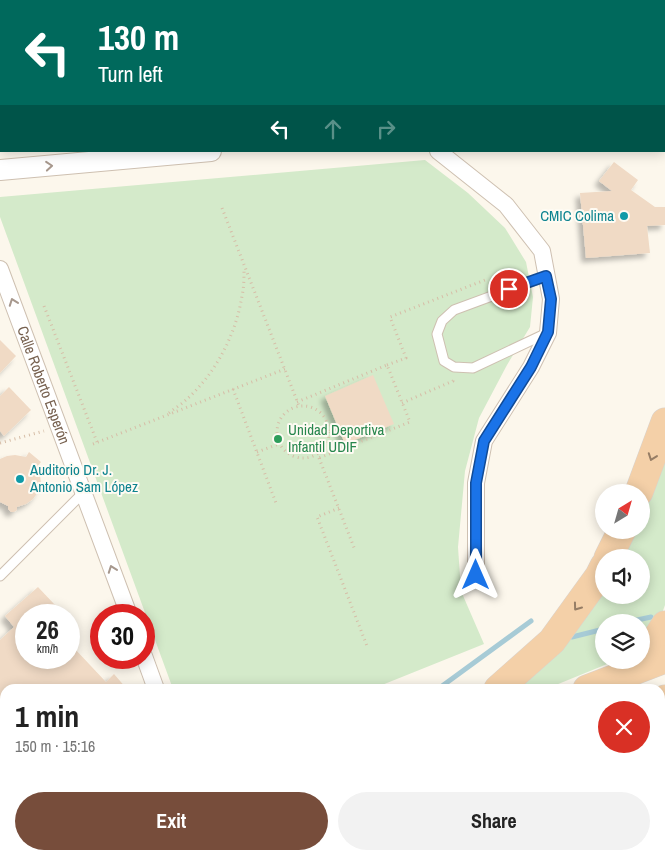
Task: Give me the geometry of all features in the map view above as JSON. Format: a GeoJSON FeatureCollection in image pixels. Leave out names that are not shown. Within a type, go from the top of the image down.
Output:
{"type":"FeatureCollection","features":[{"type":"Feature","properties":{"kind":"highway"},"geometry":{"type":"LineString","coordinates":[[641,484],[665,422]]}},
{"type":"Feature","properties":{"kind":"highway"},"geometry":{"type":"LineString","coordinates":[[504,684],[552,641],[595,582]]}},
{"type":"Feature","properties":{"kind":"highway"},"geometry":{"type":"LineString","coordinates":[[650,644],[656,639],[665,625]]}},
{"type":"Feature","properties":{"kind":"highway"},"geometry":{"type":"LineString","coordinates":[[600,684],[665,659]]}},
{"type":"Feature","properties":{"kind":"highway"},"geometry":{"type":"LineString","coordinates":[[598,684],[619,669]]}},
{"type":"Feature","properties":{"kind":"street"},"geometry":{"type":"LineString","coordinates":[[0,170],[200,152]]}},
{"type":"Feature","properties":{"kind":"street"},"geometry":{"type":"LineString","coordinates":[[439,152],[506,205],[542,251],[551,299],[548,332],[531,367],[484,441],[476,483],[476,575]]}},
{"type":"Feature","properties":{"kind":"street","name":"Calle Roberto Esperón"},"geometry":{"type":"LineString","coordinates":[[0,268],[124,604]]}},
{"type":"Feature","properties":{"kind":"street"},"geometry":{"type":"LineString","coordinates":[[149,669],[154,684]]}},
{"type":"Feature","properties":{"kind":"lane"},"geometry":{"type":"LineString","coordinates":[[546,276],[454,310],[442,321],[437,334],[444,361],[454,367],[473,368],[548,332]]}},
{"type":"Feature","properties":{"kind":"lane"},"geometry":{"type":"LineString","coordinates":[[0,576],[83,493]]}},
{"type":"Feature","properties":{"kind":"path"},"geometry":{"type":"LineString","coordinates":[[222,208],[299,406]]}},
{"type":"Feature","properties":{"kind":"path"},"geometry":{"type":"LineString","coordinates":[[166,415],[187,399],[205,380],[223,351],[236,322],[243,294],[244,266]]}},
{"type":"Feature","properties":{"kind":"path"},"geometry":{"type":"LineString","coordinates":[[297,402],[406,358],[390,318],[485,280]]}},
{"type":"Feature","properties":{"kind":"path"},"geometry":{"type":"LineString","coordinates":[[44,306],[97,442]]}},
{"type":"Feature","properties":{"kind":"path"},"geometry":{"type":"LineString","coordinates":[[318,456],[328,442],[330,434],[326,419],[314,408],[307,406],[291,408],[284,413],[277,428],[279,444],[284,451],[300,459],[318,456],[410,422],[387,365]]}},
{"type":"Feature","properties":{"kind":"path"},"geometry":{"type":"LineString","coordinates":[[402,403],[453,382],[454,367]]}},
{"type":"Feature","properties":{"kind":"path"},"geometry":{"type":"LineString","coordinates":[[92,444],[284,369]]}},
{"type":"Feature","properties":{"kind":"path"},"geometry":{"type":"LineString","coordinates":[[233,389],[276,503]]}},
{"type":"Feature","properties":{"kind":"path"},"geometry":{"type":"LineString","coordinates":[[0,443],[59,426]]}},
{"type":"Feature","properties":{"kind":"path"},"geometry":{"type":"LineString","coordinates":[[257,452],[279,444]]}},
{"type":"Feature","properties":{"kind":"path"},"geometry":{"type":"LineString","coordinates":[[318,456],[355,550]]}},
{"type":"Feature","properties":{"kind":"path"},"geometry":{"type":"LineString","coordinates":[[338,508],[317,517],[366,646]]}},
{"type":"Feature","properties":{"kind":"green space","name":"Unidad Deportiva Infantil UDIF"},"geometry":{"type":"Polygon","coordinates":[[[425,160],[468,193],[505,228],[526,262],[533,297],[530,327],[479,418],[465,471],[458,547],[461,591],[484,644],[384,684],[171,684],[155,640],[155,604],[142,604],[0,217],[0,197],[425,160]]]}},
{"type":"Feature","properties":{"kind":"green space"},"geometry":{"type":"Polygon","coordinates":[[[665,442],[665,605],[659,622],[650,632],[650,614],[595,614],[595,669],[558,684],[522,684],[595,589],[595,604],[650,604],[650,549],[618,549],[623,539],[650,539],[650,484],[648,484],[665,442]]]}},
{"type":"Feature","properties":{"kind":"building","name":"CMIC Colima"},"geometry":{"type":"Polygon","coordinates":[[[614,162],[638,180],[631,190],[655,207],[665,207],[665,225],[647,226],[650,253],[586,258],[580,193],[612,191],[599,181],[614,162]]]}},
{"type":"Feature","properties":{"kind":"building"},"geometry":{"type":"Polygon","coordinates":[[[0,340],[16,356],[0,373],[0,340]]]}},
{"type":"Feature","properties":{"kind":"building"},"geometry":{"type":"Polygon","coordinates":[[[373,375],[394,424],[345,444],[325,396],[373,375]]]}},
{"type":"Feature","properties":{"kind":"building"},"geometry":{"type":"Polygon","coordinates":[[[9,387],[31,410],[4,436],[0,431],[0,396],[9,387]]]}},
{"type":"Feature","properties":{"kind":"building","name":"Auditorio Dr. J. Antonio Sam López"},"geometry":{"type":"Polygon","coordinates":[[[29,452],[41,462],[37,467],[41,484],[33,499],[17,507],[17,510],[14,512],[11,512],[8,506],[0,502],[0,459],[15,455],[26,457],[29,452]]]}},
{"type":"Feature","properties":{"kind":"building"},"geometry":{"type":"Polygon","coordinates":[[[38,587],[54,604],[19,604],[38,587]]]}},
{"type":"Feature","properties":{"kind":"building"},"geometry":{"type":"Polygon","coordinates":[[[15,607],[15,669],[80,669],[80,654],[90,665],[90,669],[94,669],[106,682],[114,674],[123,684],[0,684],[0,640],[14,627],[5,616],[15,607]]]}},
{"type":"Feature","properties":{"kind":"waterway"},"geometry":{"type":"LineString","coordinates":[[445,684],[531,621]]}},
{"type":"Feature","properties":{"kind":"waterway"},"geometry":{"type":"LineString","coordinates":[[572,637],[595,631]]}},
{"type":"Feature","properties":{"kind":"place","name":"CMIC Colima"},"geometry":{"type":"Point","coordinates":[624,216]}},
{"type":"Feature","properties":{"kind":"place","name":"Unidad Deportiva Infantil UDIF"},"geometry":{"type":"Point","coordinates":[278,439]}},
{"type":"Feature","properties":{"kind":"place","name":"Auditorio Dr. J. Antonio Sam López"},"geometry":{"type":"Point","coordinates":[20,479]}},
{"type":"Feature","properties":{"kind":"route"},"geometry":{"type":"LineString","coordinates":[[476,575],[476,483],[484,441],[531,367],[548,332],[551,299],[546,276],[509,289]]}}]}
